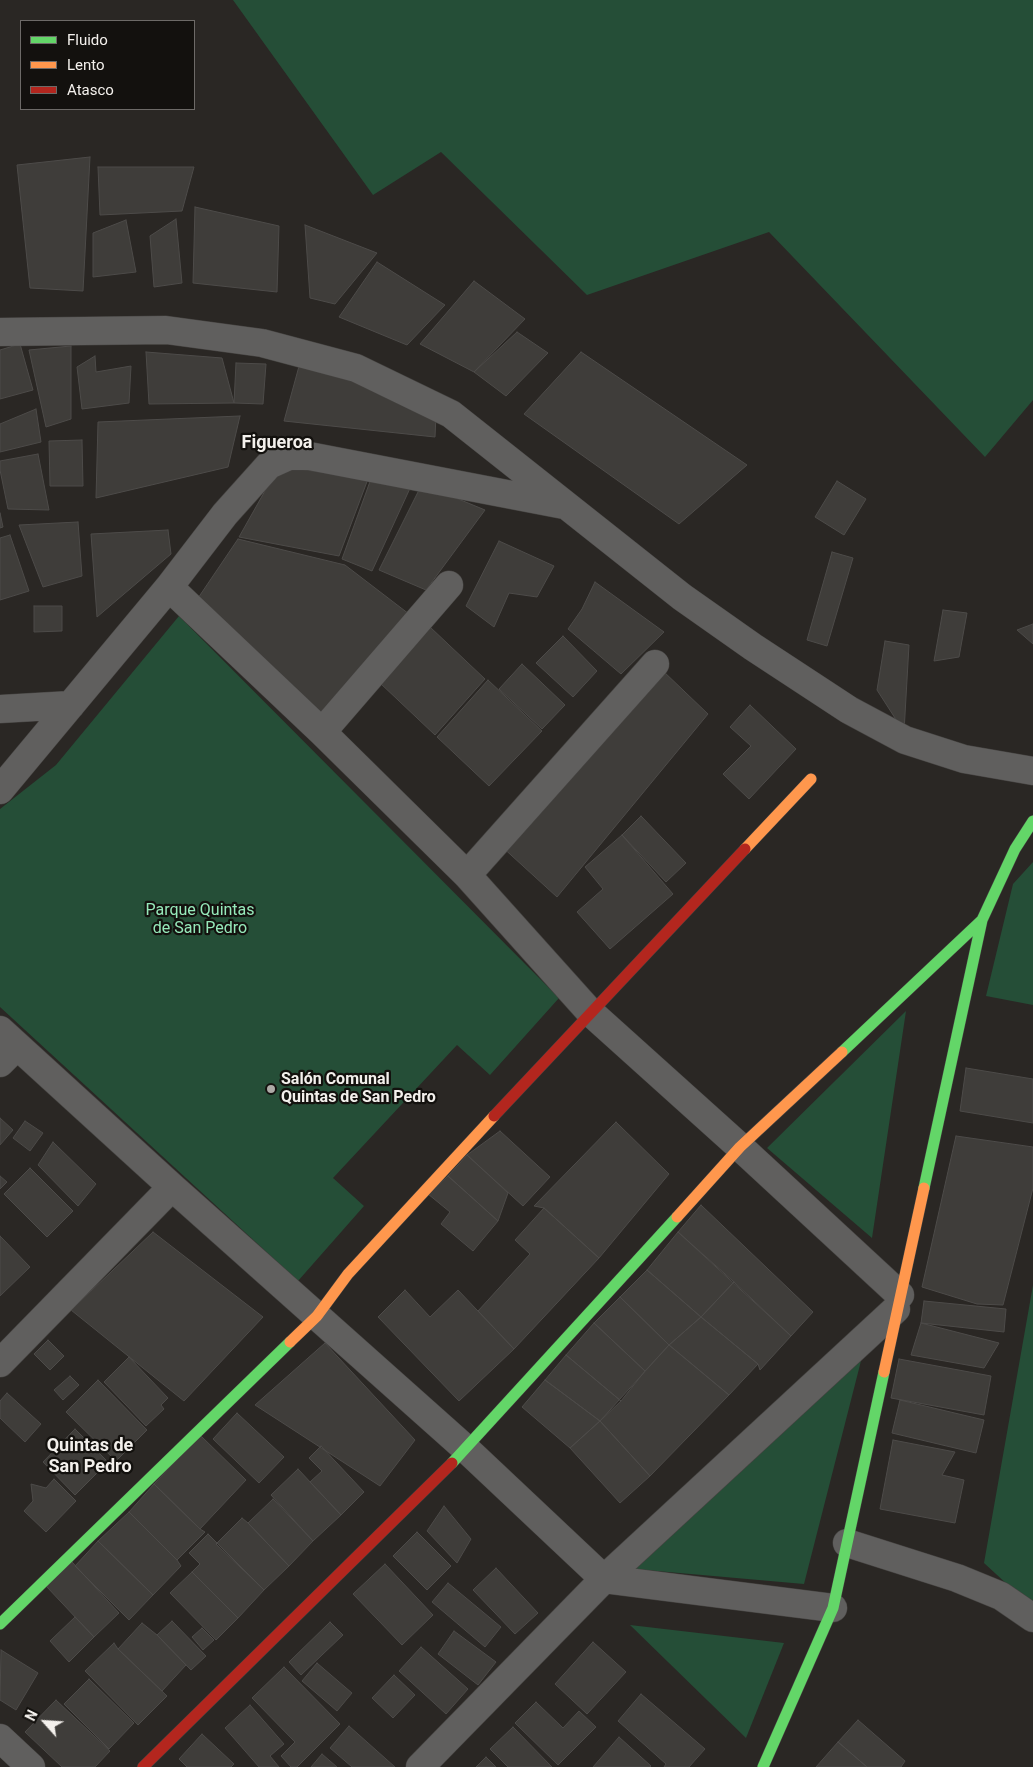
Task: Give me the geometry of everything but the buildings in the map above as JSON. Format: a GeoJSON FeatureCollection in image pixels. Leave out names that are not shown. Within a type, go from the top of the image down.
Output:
{"type":"FeatureCollection","features":[{"type":"Feature","properties":{"kind":"street"},"geometry":{"type":"LineString","coordinates":[[0,332],[166,330],[262,343],[356,368],[451,414],[682,597],[753,647],[849,710],[905,740],[964,759],[1033,771]]}},
{"type":"Feature","properties":{"kind":"street"},"geometry":{"type":"LineString","coordinates":[[0,790],[168,587],[225,514],[269,465],[289,456],[309,456],[569,506]]}},
{"type":"Feature","properties":{"kind":"street"},"geometry":{"type":"LineString","coordinates":[[322,732],[449,585]]}},
{"type":"Feature","properties":{"kind":"street"},"geometry":{"type":"LineString","coordinates":[[168,587],[322,732],[467,876],[590,1012],[740,1147],[898,1302]]}},
{"type":"Feature","properties":{"kind":"street"},"geometry":{"type":"LineString","coordinates":[[467,876],[655,664]]}},
{"type":"Feature","properties":{"kind":"street"},"geometry":{"type":"LineString","coordinates":[[0,710],[71,705]]}},
{"type":"Feature","properties":{"kind":"street"},"geometry":{"type":"LineString","coordinates":[[0,1624],[318,1316],[348,1274],[590,1012],[811,779]]}},
{"type":"Feature","properties":{"kind":"street"},"geometry":{"type":"LineString","coordinates":[[764,1767],[833,1608],[982,920],[1015,850],[1033,821]]}},
{"type":"Feature","properties":{"kind":"street"},"geometry":{"type":"LineString","coordinates":[[143,1767],[466,1449],[740,1147],[982,920]]}},
{"type":"Feature","properties":{"kind":"street"},"geometry":{"type":"LineString","coordinates":[[6,1047],[172,1187],[318,1316],[466,1449],[604,1579],[833,1608]]}},
{"type":"Feature","properties":{"kind":"street"},"geometry":{"type":"LineString","coordinates":[[0,1363],[172,1187]]}},
{"type":"Feature","properties":{"kind":"street"},"geometry":{"type":"LineString","coordinates":[[420,1767],[604,1579],[898,1302]]}},
{"type":"Feature","properties":{"kind":"street"},"geometry":{"type":"LineString","coordinates":[[847,1543],[957,1578],[1001,1596],[1033,1618]]}},
{"type":"Feature","properties":{"kind":"street"},"geometry":{"type":"LineString","coordinates":[[0,1738],[31,1767]]}},
{"type":"Feature","properties":{"kind":"green space"},"geometry":{"type":"Polygon","coordinates":[[[233,0],[1033,0],[1033,400],[985,457],[769,232],[587,295],[441,152],[373,195],[233,0]]]}},
{"type":"Feature","properties":{"kind":"green space","name":"Parque Quintas de San Pedro"},"geometry":{"type":"Polygon","coordinates":[[[179,616],[559,998],[490,1075],[457,1045],[333,1178],[364,1206],[298,1281],[0,1007],[0,809],[56,765],[179,616]]]}},
{"type":"Feature","properties":{"kind":"green space"},"geometry":{"type":"Polygon","coordinates":[[[1033,862],[1033,1005],[986,996],[1013,884],[1033,862]]]}},
{"type":"Feature","properties":{"kind":"green space"},"geometry":{"type":"Polygon","coordinates":[[[906,1011],[872,1238],[767,1148],[906,1011]]]}},
{"type":"Feature","properties":{"kind":"green space"},"geometry":{"type":"Polygon","coordinates":[[[1033,1285],[1033,1608],[984,1563],[1033,1285]]]}},
{"type":"Feature","properties":{"kind":"green space"},"geometry":{"type":"Polygon","coordinates":[[[862,1357],[804,1584],[634,1569],[862,1357]]]}},
{"type":"Feature","properties":{"kind":"green space"},"geometry":{"type":"Polygon","coordinates":[[[630,1625],[784,1643],[746,1738],[630,1625]]]}},
{"type":"Feature","properties":{"kind":"traffic: fast"},"geometry":{"type":"LineString","coordinates":[[924,1188],[982,920],[1015,849],[1033,821]]}},
{"type":"Feature","properties":{"kind":"traffic: fast"},"geometry":{"type":"LineString","coordinates":[[842,1052],[982,920]]}},
{"type":"Feature","properties":{"kind":"traffic: fast"},"geometry":{"type":"LineString","coordinates":[[452,1463],[677,1217]]}},
{"type":"Feature","properties":{"kind":"traffic: fast"},"geometry":{"type":"LineString","coordinates":[[0,1624],[290,1342]]}},
{"type":"Feature","properties":{"kind":"traffic: fast"},"geometry":{"type":"LineString","coordinates":[[763,1767],[833,1608],[884,1372]]}},
{"type":"Feature","properties":{"kind":"traffic: slow"},"geometry":{"type":"LineString","coordinates":[[745,849],[811,779]]}},
{"type":"Feature","properties":{"kind":"traffic: slow"},"geometry":{"type":"LineString","coordinates":[[677,1217],[740,1147],[842,1052]]}},
{"type":"Feature","properties":{"kind":"traffic: slow"},"geometry":{"type":"LineString","coordinates":[[290,1342],[317,1316],[348,1274],[494,1116]]}},
{"type":"Feature","properties":{"kind":"traffic: slow"},"geometry":{"type":"LineString","coordinates":[[884,1372],[924,1188]]}},
{"type":"Feature","properties":{"kind":"traffic: jam"},"geometry":{"type":"LineString","coordinates":[[494,1116],[745,849]]}},
{"type":"Feature","properties":{"kind":"traffic: jam"},"geometry":{"type":"LineString","coordinates":[[143,1767],[452,1463]]}},
{"type":"Feature","properties":{"kind":"place","name":"Salón Comunal Quintas de San Pedro"},"geometry":{"type":"Point","coordinates":[271,1089]}},
{"type":"Feature","properties":{"kind":"district","name":"Figueroa"},"geometry":{"type":"Point","coordinates":[277,443]}},
{"type":"Feature","properties":{"kind":"district","name":"Quintas de San Pedro"},"geometry":{"type":"Point","coordinates":[90,1456]}}]}
